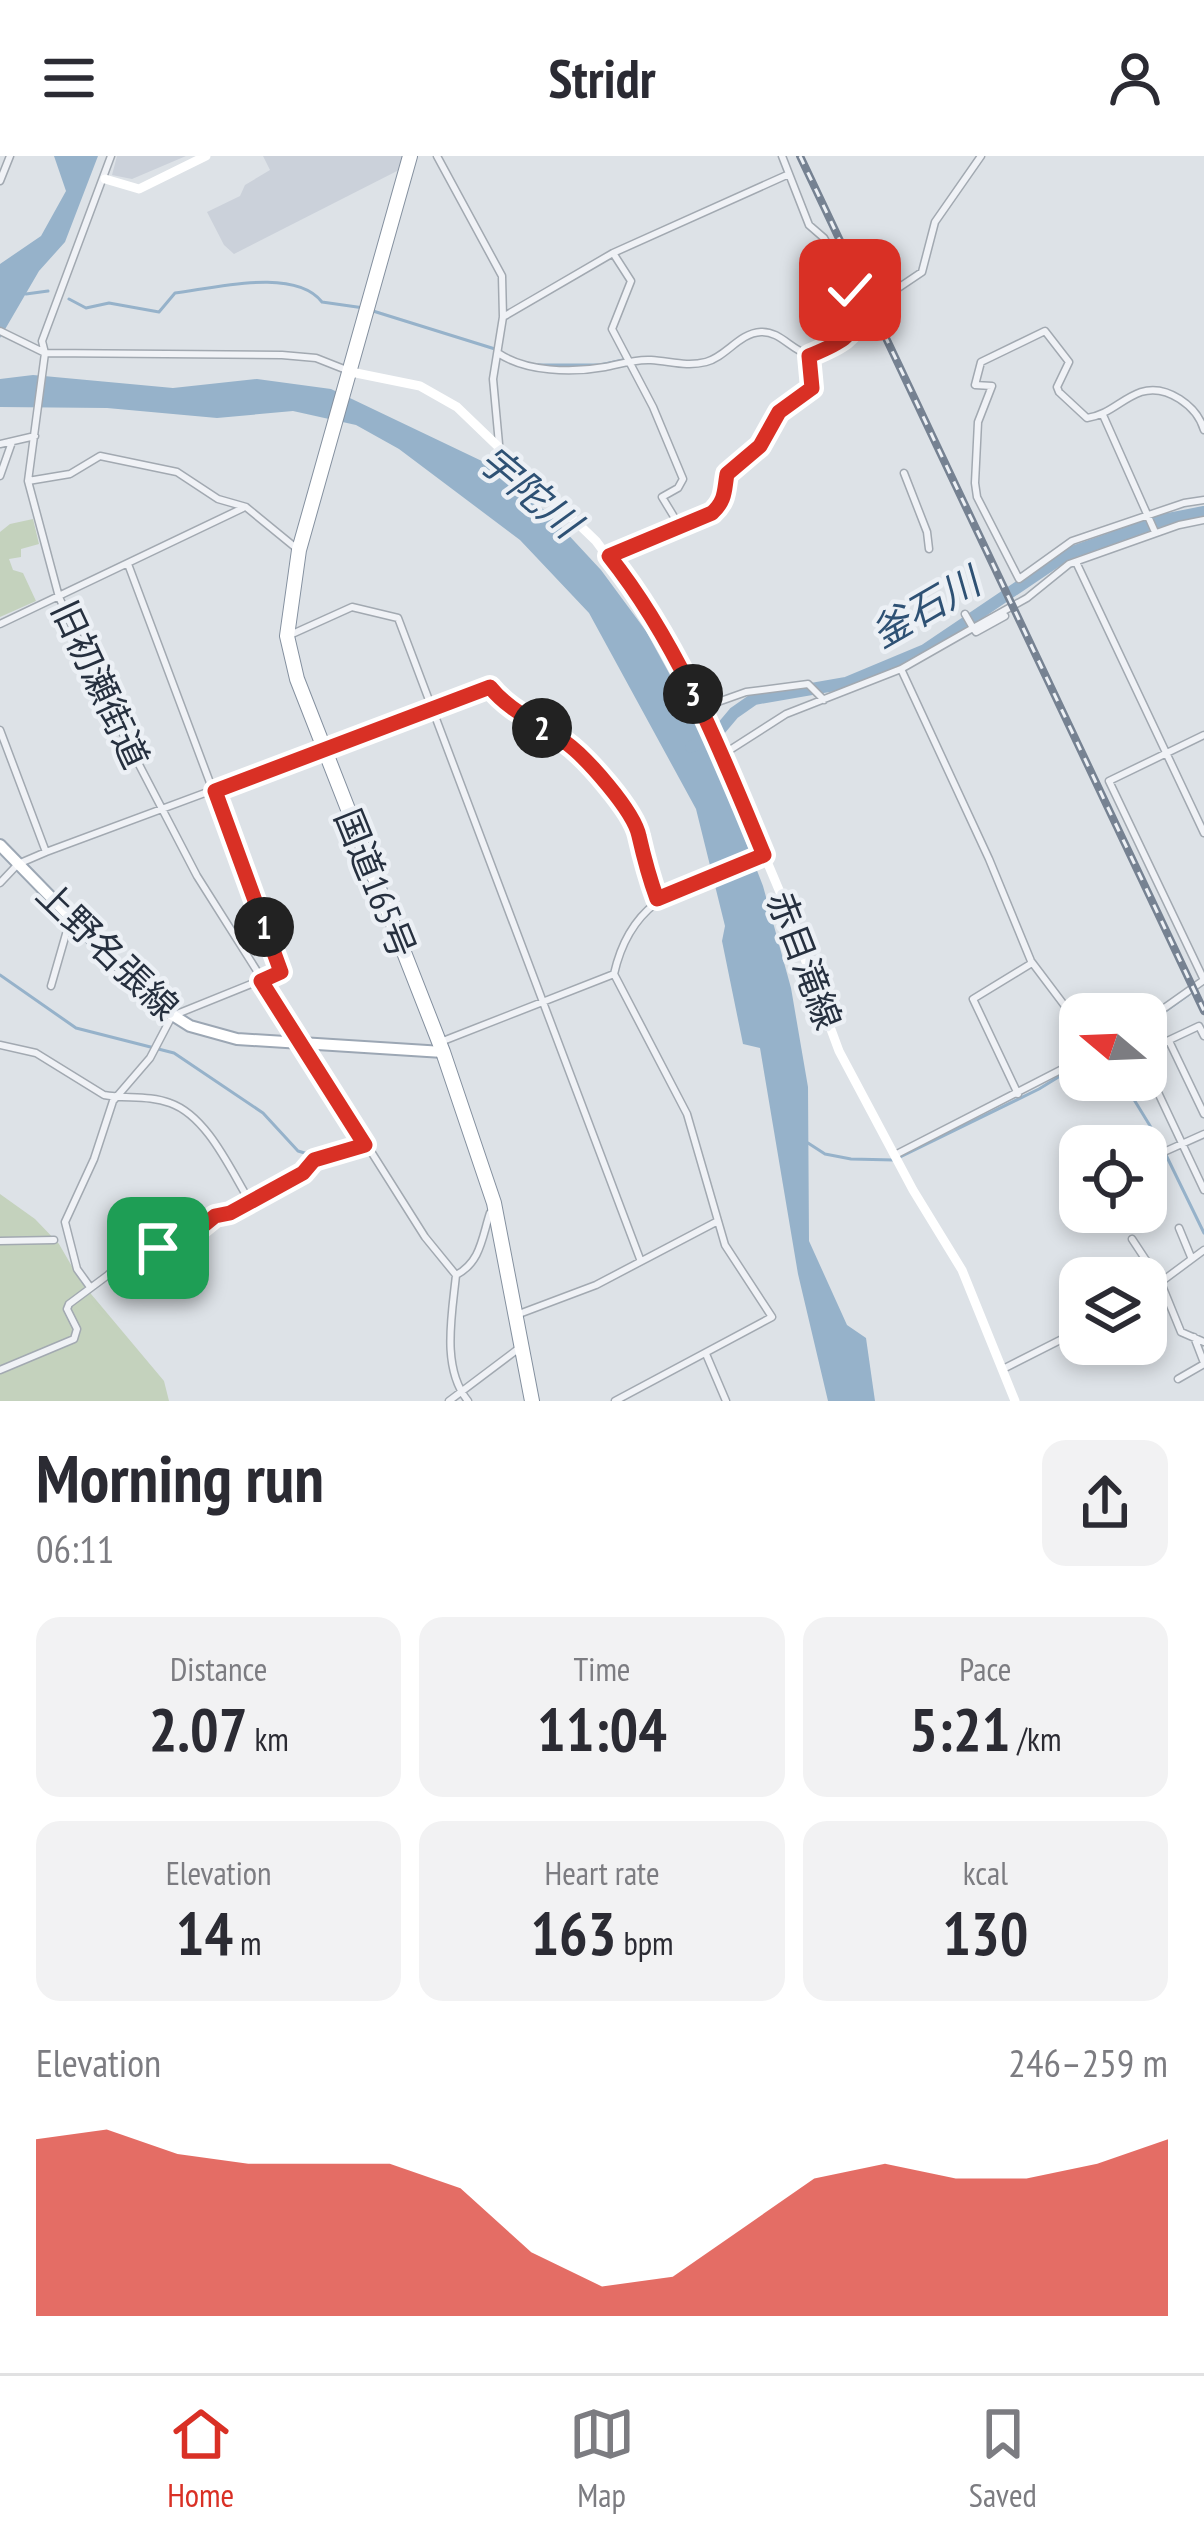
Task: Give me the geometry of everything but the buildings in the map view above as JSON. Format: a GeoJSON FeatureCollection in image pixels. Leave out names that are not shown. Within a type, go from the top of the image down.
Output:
{"type":"FeatureCollection","features":[{"type":"Feature","properties":{"kind":"highway","name":"国道165号"},"geometry":{"type":"LineString","coordinates":[[410,156],[299,550],[287,636],[297,679],[441,1047],[494,1203],[532,1401]]}},
{"type":"Feature","properties":{"kind":"main road"},"geometry":{"type":"LineString","coordinates":[[105,179],[139,188],[206,156]]}},
{"type":"Feature","properties":{"kind":"main road","name":"赤目滝線"},"geometry":{"type":"LineString","coordinates":[[350,376],[441,394],[499,443],[609,556],[641,602],[722,755],[839,1051],[962,1270],[1015,1401]]}},
{"type":"Feature","properties":{"kind":"main road","name":"上野名張線"},"geometry":{"type":"LineString","coordinates":[[0,844],[154,1004],[172,1016],[221,1037],[441,1047]]}},
{"type":"Feature","properties":{"kind":"street"},"geometry":{"type":"LineString","coordinates":[[0,181],[10,156]]}},
{"type":"Feature","properties":{"kind":"street"},"geometry":{"type":"LineString","coordinates":[[111,156],[45,329],[28,481],[70,474],[100,456],[178,472],[218,499],[246,507],[299,550]]}},
{"type":"Feature","properties":{"kind":"street"},"geometry":{"type":"LineString","coordinates":[[437,156],[502,276],[503,317],[493,379],[499,443]]}},
{"type":"Feature","properties":{"kind":"street"},"geometry":{"type":"LineString","coordinates":[[782,156],[809,225],[824,238],[864,310]]}},
{"type":"Feature","properties":{"kind":"street"},"geometry":{"type":"LineString","coordinates":[[809,356],[848,339],[864,310],[922,272],[935,222],[981,156]]}},
{"type":"Feature","properties":{"kind":"street"},"geometry":{"type":"LineString","coordinates":[[503,317],[613,253],[789,174]]}},
{"type":"Feature","properties":{"kind":"street"},"geometry":{"type":"LineString","coordinates":[[613,253],[631,281],[612,329],[683,479],[678,488],[662,496],[679,525]]}},
{"type":"Feature","properties":{"kind":"street"},"geometry":{"type":"LineString","coordinates":[[0,331],[44,356],[282,355],[316,358],[350,376]]}},
{"type":"Feature","properties":{"kind":"street"},"geometry":{"type":"LineString","coordinates":[[1204,430],[1188,405],[1161,391],[1146,390],[1103,415],[1087,418],[1059,392],[1069,362],[1045,331],[982,362],[975,386],[992,386],[978,422],[977,497],[1019,579],[1072,541],[1204,500]]}},
{"type":"Feature","properties":{"kind":"street"},"geometry":{"type":"LineString","coordinates":[[498,353],[531,367],[602,368],[652,360],[677,365],[710,361],[748,334],[759,332],[776,333],[809,356],[812,388],[779,412],[760,446],[727,474],[719,507],[609,556]]}},
{"type":"Feature","properties":{"kind":"street"},"geometry":{"type":"LineString","coordinates":[[1103,415],[1155,530]]}},
{"type":"Feature","properties":{"kind":"street"},"geometry":{"type":"LineString","coordinates":[[0,444],[35,434]]}},
{"type":"Feature","properties":{"kind":"street"},"geometry":{"type":"LineString","coordinates":[[0,476],[12,442]]}},
{"type":"Feature","properties":{"kind":"street"},"geometry":{"type":"LineString","coordinates":[[904,473],[927,532],[928,549]]}},
{"type":"Feature","properties":{"kind":"street","name":"旧初瀬街道"},"geometry":{"type":"LineString","coordinates":[[28,481],[58,596],[161,811],[365,1145],[424,1237],[456,1275]]}},
{"type":"Feature","properties":{"kind":"street"},"geometry":{"type":"LineString","coordinates":[[0,624],[246,507]]}},
{"type":"Feature","properties":{"kind":"street"},"geometry":{"type":"LineString","coordinates":[[722,755],[821,697],[901,669],[1027,598],[1076,562],[1155,530],[1204,520]]}},
{"type":"Feature","properties":{"kind":"street"},"geometry":{"type":"LineString","coordinates":[[1076,562],[1204,833]]}},
{"type":"Feature","properties":{"kind":"street"},"geometry":{"type":"LineString","coordinates":[[90,1287],[77,1269],[65,1222],[116,1097],[157,1048],[172,1016],[281,972],[128,564]]}},
{"type":"Feature","properties":{"kind":"street"},"geometry":{"type":"LineString","coordinates":[[287,636],[352,607],[398,618],[640,1258]]}},
{"type":"Feature","properties":{"kind":"street"},"geometry":{"type":"LineString","coordinates":[[966,615],[976,632],[1005,616]]}},
{"type":"Feature","properties":{"kind":"street"},"geometry":{"type":"LineString","coordinates":[[901,669],[1032,963],[1059,999]]}},
{"type":"Feature","properties":{"kind":"street"},"geometry":{"type":"LineString","coordinates":[[701,708],[746,692],[809,685],[821,697]]}},
{"type":"Feature","properties":{"kind":"street"},"geometry":{"type":"LineString","coordinates":[[0,884],[18,864],[46,852],[490,687],[506,706],[565,742],[602,776],[638,832],[639,851],[657,899]]}},
{"type":"Feature","properties":{"kind":"street"},"geometry":{"type":"LineString","coordinates":[[0,730],[46,852]]}},
{"type":"Feature","properties":{"kind":"street"},"geometry":{"type":"LineString","coordinates":[[1167,1006],[1204,980],[1109,782],[1204,735]]}},
{"type":"Feature","properties":{"kind":"street"},"geometry":{"type":"LineString","coordinates":[[615,1401],[772,1317],[725,1245],[687,1114],[614,974],[627,934],[657,899],[762,855]]}},
{"type":"Feature","properties":{"kind":"street"},"geometry":{"type":"LineString","coordinates":[[51,986],[70,917]]}},
{"type":"Feature","properties":{"kind":"street"},"geometry":{"type":"LineString","coordinates":[[1018,1094],[973,999],[1032,963]]}},
{"type":"Feature","properties":{"kind":"street"},"geometry":{"type":"LineString","coordinates":[[441,1047],[614,974]]}},
{"type":"Feature","properties":{"kind":"street"},"geometry":{"type":"LineString","coordinates":[[1204,1036],[1199,1026],[1168,1041],[1204,1114]]}},
{"type":"Feature","properties":{"kind":"street"},"geometry":{"type":"LineString","coordinates":[[0,1045],[36,1053],[91,1088],[116,1097],[129,1094],[176,1105],[207,1134],[249,1200]]}},
{"type":"Feature","properties":{"kind":"street"},"geometry":{"type":"LineString","coordinates":[[897,1158],[1059,1072]]}},
{"type":"Feature","properties":{"kind":"street"},"geometry":{"type":"LineString","coordinates":[[1162,1101],[1204,1190]]}},
{"type":"Feature","properties":{"kind":"street"},"geometry":{"type":"LineString","coordinates":[[1167,1151],[1204,1134]]}},
{"type":"Feature","properties":{"kind":"street"},"geometry":{"type":"LineString","coordinates":[[0,1370],[74,1339],[77,1329],[67,1309],[149,1242],[164,1253],[171,1252],[215,1216],[230,1213],[303,1173],[314,1160],[365,1145]]}},
{"type":"Feature","properties":{"kind":"street"},"geometry":{"type":"LineString","coordinates":[[468,1401],[460,1392],[452,1362],[456,1275],[466,1270],[480,1249],[494,1203]]}},
{"type":"Feature","properties":{"kind":"street"},"geometry":{"type":"LineString","coordinates":[[518,1315],[596,1285],[716,1222]]}},
{"type":"Feature","properties":{"kind":"street"},"geometry":{"type":"LineString","coordinates":[[1179,1228],[1191,1257]]}},
{"type":"Feature","properties":{"kind":"street"},"geometry":{"type":"LineString","coordinates":[[1132,1239],[1144,1257]]}},
{"type":"Feature","properties":{"kind":"street"},"geometry":{"type":"LineString","coordinates":[[0,1241],[54,1240]]}},
{"type":"Feature","properties":{"kind":"street"},"geometry":{"type":"LineString","coordinates":[[1167,1278],[1204,1250]]}},
{"type":"Feature","properties":{"kind":"street"},"geometry":{"type":"LineString","coordinates":[[1167,1298],[1180,1332],[1204,1342]]}},
{"type":"Feature","properties":{"kind":"street"},"geometry":{"type":"LineString","coordinates":[[1178,1379],[1204,1364],[1194,1337]]}},
{"type":"Feature","properties":{"kind":"street"},"geometry":{"type":"LineString","coordinates":[[1002,1369],[1059,1340]]}},
{"type":"Feature","properties":{"kind":"street"},"geometry":{"type":"LineString","coordinates":[[449,1401],[523,1346]]}},
{"type":"Feature","properties":{"kind":"street"},"geometry":{"type":"LineString","coordinates":[[706,1354],[726,1401]]}},
{"type":"Feature","properties":{"kind":"shaded area"},"geometry":{"type":"Polygon","coordinates":[[[117,156],[186,156],[132,179],[112,175],[117,156]]]}},
{"type":"Feature","properties":{"kind":"shaded area"},"geometry":{"type":"Polygon","coordinates":[[[263,156],[403,156],[399,170],[234,254],[207,212],[240,196],[245,185],[270,170],[263,156]]]}},
{"type":"Feature","properties":{"kind":"green space"},"geometry":{"type":"Polygon","coordinates":[[[33,519],[39,544],[9,559],[13,570],[23,573],[36,601],[0,617],[0,532],[10,524],[33,519]]]}},
{"type":"Feature","properties":{"kind":"green space"},"geometry":{"type":"Polygon","coordinates":[[[0,1194],[59,1244],[81,1282],[164,1381],[169,1401],[0,1401],[0,1194]]]}},
{"type":"Feature","properties":{"kind":"water"},"geometry":{"type":"Polygon","coordinates":[[[54,156],[98,156],[65,242],[39,271],[0,338],[0,264],[41,236],[66,191],[54,156]]]}},
{"type":"Feature","properties":{"kind":"water"},"geometry":{"type":"Polygon","coordinates":[[[33,375],[173,388],[257,379],[331,389],[486,463],[549,514],[601,570],[646,631],[692,715],[763,886],[791,988],[808,1087],[809,1241],[847,1325],[866,1338],[875,1401],[828,1401],[798,1274],[760,1048],[743,1044],[722,941],[725,926],[696,809],[589,613],[520,540],[399,449],[356,425],[293,411],[217,418],[107,408],[0,407],[0,379],[33,375]]]}},
{"type":"Feature","properties":{"kind":"waterway"},"geometry":{"type":"LineString","coordinates":[[69,299],[86,308],[109,303],[159,312],[175,293],[274,282],[310,291],[322,302],[364,308]]}},
{"type":"Feature","properties":{"kind":"waterway"},"geometry":{"type":"LineString","coordinates":[[26,294],[48,291]]}},
{"type":"Feature","properties":{"kind":"waterway"},"geometry":{"type":"LineString","coordinates":[[373,311],[495,349]]}},
{"type":"Feature","properties":{"kind":"waterway"},"geometry":{"type":"LineString","coordinates":[[538,365],[600,365],[623,360]]}},
{"type":"Feature","properties":{"kind":"waterway","name":"釜石川"},"geometry":{"type":"LineString","coordinates":[[691,747],[718,732],[754,699],[846,683],[925,650],[1067,554],[1163,520],[1204,512]]}},
{"type":"Feature","properties":{"kind":"waterway"},"geometry":{"type":"LineString","coordinates":[[0,975],[76,1028],[174,1053],[263,1113],[298,1151],[318,1157]]}},
{"type":"Feature","properties":{"kind":"waterway"},"geometry":{"type":"LineString","coordinates":[[1167,1010],[1188,995]]}},
{"type":"Feature","properties":{"kind":"waterway"},"geometry":{"type":"LineString","coordinates":[[808,1143],[825,1154],[894,1160],[1059,1077]]}},
{"type":"Feature","properties":{"kind":"waterway"},"geometry":{"type":"LineString","coordinates":[[1135,1101],[1150,1125]]}},
{"type":"Feature","properties":{"kind":"waterway"},"geometry":{"type":"LineString","coordinates":[[1167,1157],[1204,1233]]}},
{"type":"Feature","properties":{"kind":"railway"},"geometry":{"type":"LineString","coordinates":[[800,156],[1204,1011]]}},
{"type":"Feature","properties":{"kind":"route"},"geometry":{"type":"LineString","coordinates":[[158,1248],[171,1252],[215,1216],[230,1213],[303,1173],[314,1160],[365,1145],[261,981],[281,972],[215,791],[490,687],[506,706],[565,742],[602,776],[638,832],[639,851],[657,899],[764,855],[701,708],[609,556],[719,507],[727,474],[760,446],[779,412],[812,388],[809,356],[848,339],[856,329],[864,310],[850,290]]}},
{"type":"Feature","properties":{"kind":"water label","name":"宇陀川"},"geometry":{"type":"Point","coordinates":[530,491]}}]}
